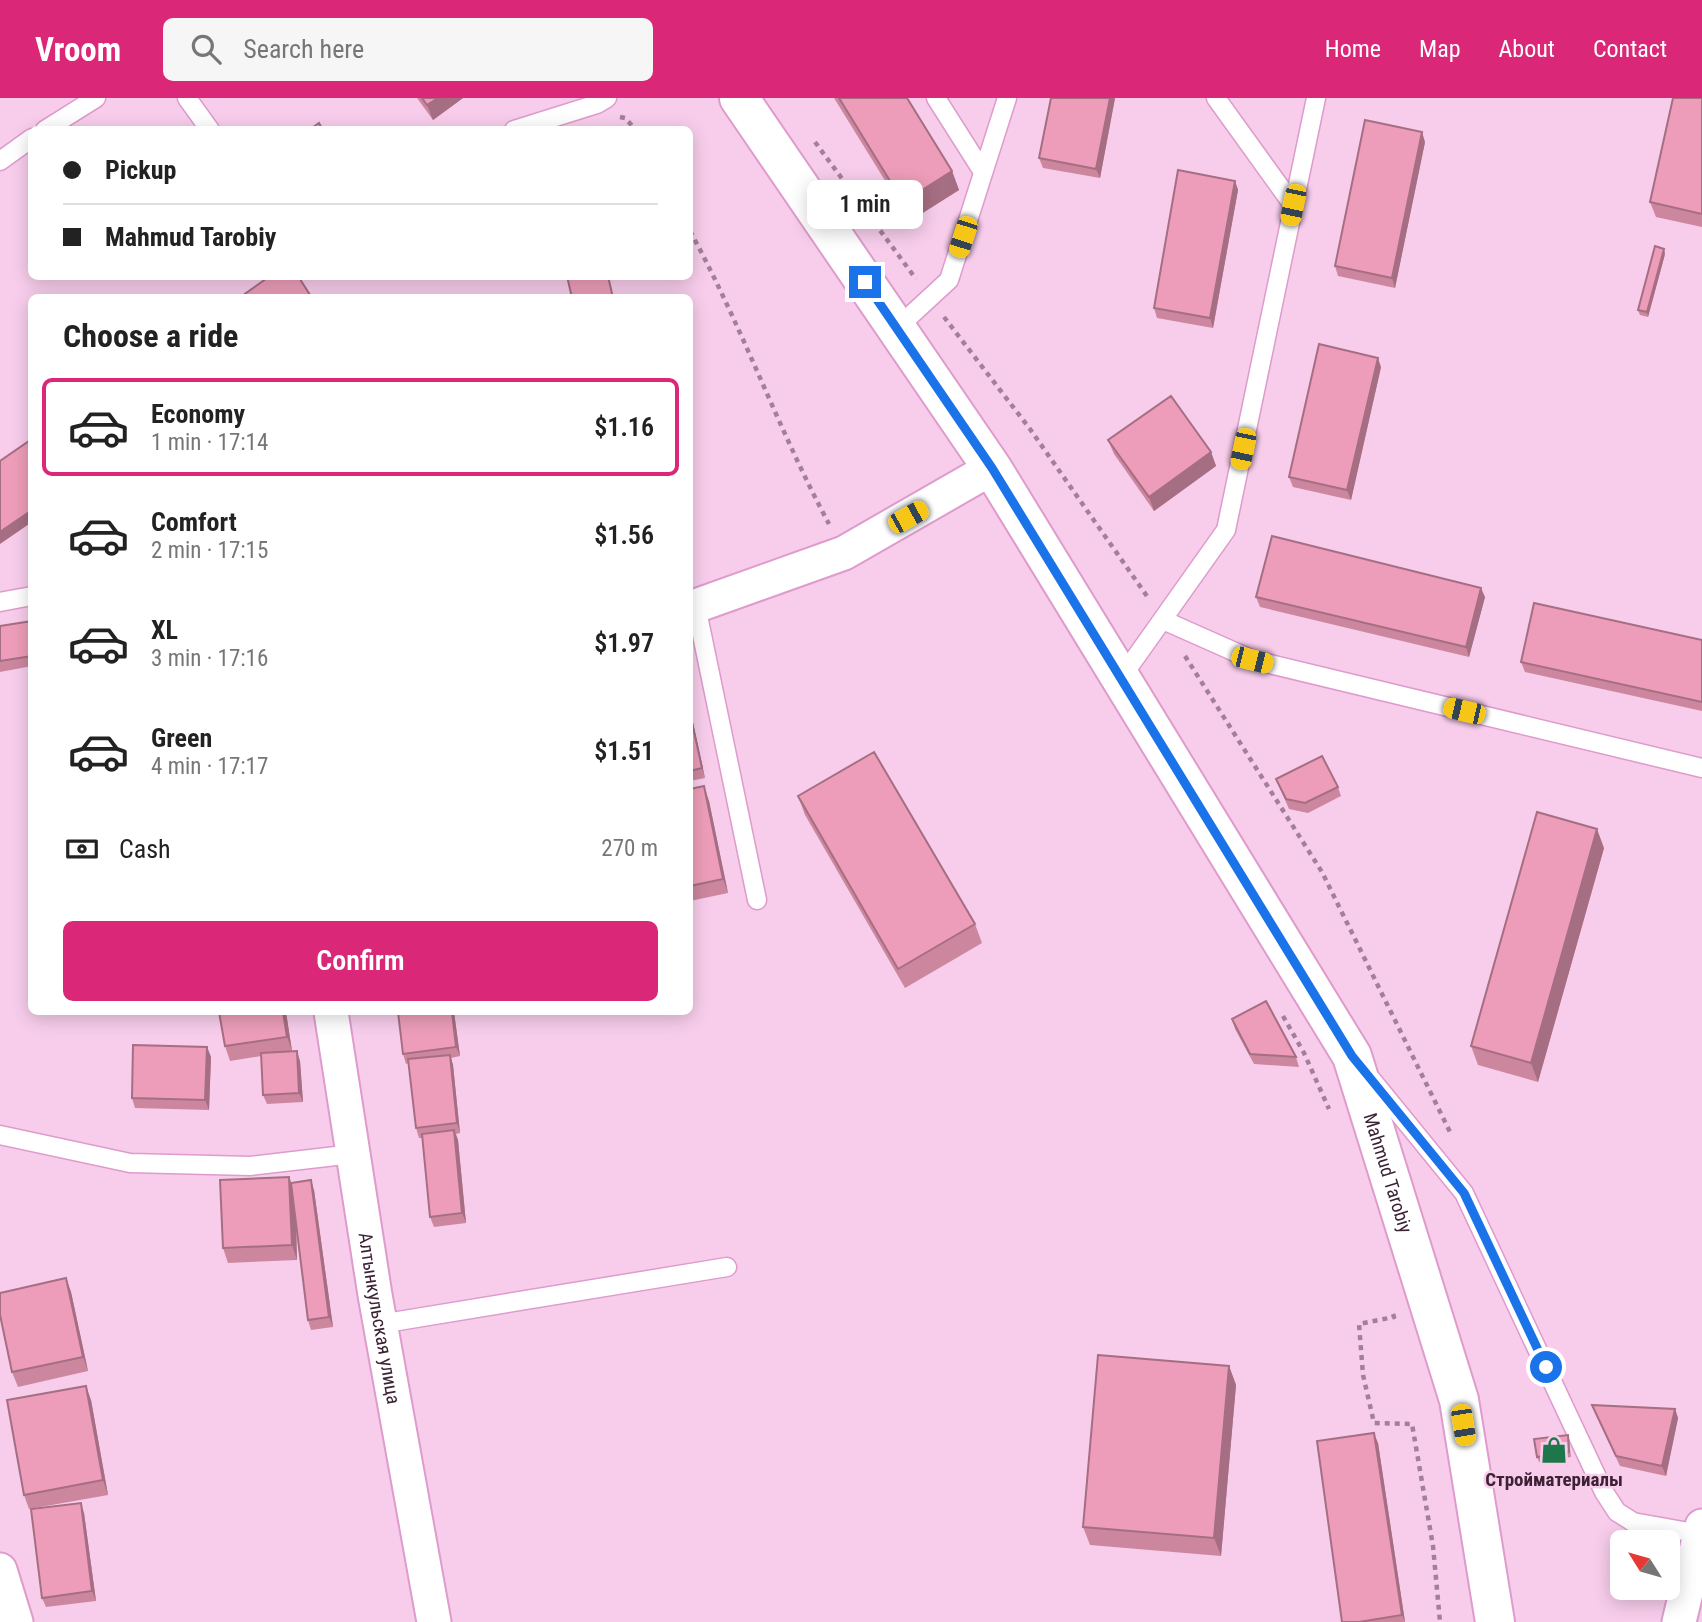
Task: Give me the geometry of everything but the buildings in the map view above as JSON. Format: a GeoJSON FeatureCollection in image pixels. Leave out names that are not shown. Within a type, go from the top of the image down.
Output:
{"type":"FeatureCollection","features":[{"type":"Feature","properties":{"kind":"main road","name":"Mahmud Tarobiy"},"geometry":{"type":"LineString","coordinates":[[739,98],[992,468],[1352,1056],[1459,1400],[1495,1622]]}},
{"type":"Feature","properties":{"kind":"street"},"geometry":{"type":"LineString","coordinates":[[693,607],[844,553],[992,468]]}},
{"type":"Feature","properties":{"kind":"street","name":"Алтынкульская улица"},"geometry":{"type":"LineString","coordinates":[[331,1015],[380,1324],[434,1622]]}},
{"type":"Feature","properties":{"kind":"street"},"geometry":{"type":"LineString","coordinates":[[1679,1622],[1701,1530]]}},
{"type":"Feature","properties":{"kind":"street"},"geometry":{"type":"LineString","coordinates":[[0,1570],[16,1622]]}},
{"type":"Feature","properties":{"kind":"lane"},"geometry":{"type":"LineString","coordinates":[[51,126],[96,98]]}},
{"type":"Feature","properties":{"kind":"lane"},"geometry":{"type":"LineString","coordinates":[[187,98],[207,126]]}},
{"type":"Feature","properties":{"kind":"lane"},"geometry":{"type":"LineString","coordinates":[[527,126],[597,104],[607,98]]}},
{"type":"Feature","properties":{"kind":"lane"},"geometry":{"type":"LineString","coordinates":[[936,98],[983,172]]}},
{"type":"Feature","properties":{"kind":"lane"},"geometry":{"type":"LineString","coordinates":[[897,328],[949,280],[1007,98]]}},
{"type":"Feature","properties":{"kind":"lane"},"geometry":{"type":"LineString","coordinates":[[1216,98],[1293,205]]}},
{"type":"Feature","properties":{"kind":"lane"},"geometry":{"type":"LineString","coordinates":[[1121,678],[1226,530],[1315,98]]}},
{"type":"Feature","properties":{"kind":"lane"},"geometry":{"type":"LineString","coordinates":[[0,162],[28,141]]}},
{"type":"Feature","properties":{"kind":"lane"},"geometry":{"type":"LineString","coordinates":[[0,602],[28,597]]}},
{"type":"Feature","properties":{"kind":"lane"},"geometry":{"type":"LineString","coordinates":[[693,607],[757,900]]}},
{"type":"Feature","properties":{"kind":"lane"},"geometry":{"type":"LineString","coordinates":[[1163,620],[1252,660],[1702,768]]}},
{"type":"Feature","properties":{"kind":"lane"},"geometry":{"type":"LineString","coordinates":[[1352,1056],[1464,1193],[1604,1492],[1617,1512],[1633,1522],[1701,1530]]}},
{"type":"Feature","properties":{"kind":"lane"},"geometry":{"type":"LineString","coordinates":[[0,1135],[130,1163],[250,1166],[353,1154]]}},
{"type":"Feature","properties":{"kind":"lane"},"geometry":{"type":"LineString","coordinates":[[380,1324],[727,1267]]}},
{"type":"Feature","properties":{"kind":"path"},"geometry":{"type":"LineString","coordinates":[[810,135],[1030,429],[1163,620],[1322,872],[1451,1136]]}},
{"type":"Feature","properties":{"kind":"path"},"geometry":{"type":"LineString","coordinates":[[693,236],[808,485],[844,553]]}},
{"type":"Feature","properties":{"kind":"path"},"geometry":{"type":"LineString","coordinates":[[1277,1006],[1304,1053],[1334,1120]]}},
{"type":"Feature","properties":{"kind":"path"},"geometry":{"type":"LineString","coordinates":[[1390,1304],[1394,1317],[1359,1324],[1363,1375],[1374,1423],[1412,1424],[1433,1546],[1440,1622]]}},
{"type":"Feature","properties":{"kind":"place","name":"Стройматериалы"},"geometry":{"type":"Point","coordinates":[1554,1450]}},
{"type":"Feature","properties":{"kind":"route"},"geometry":{"type":"LineString","coordinates":[[865,282],[992,468],[1352,1056],[1464,1193],[1546,1367]]}}]}
